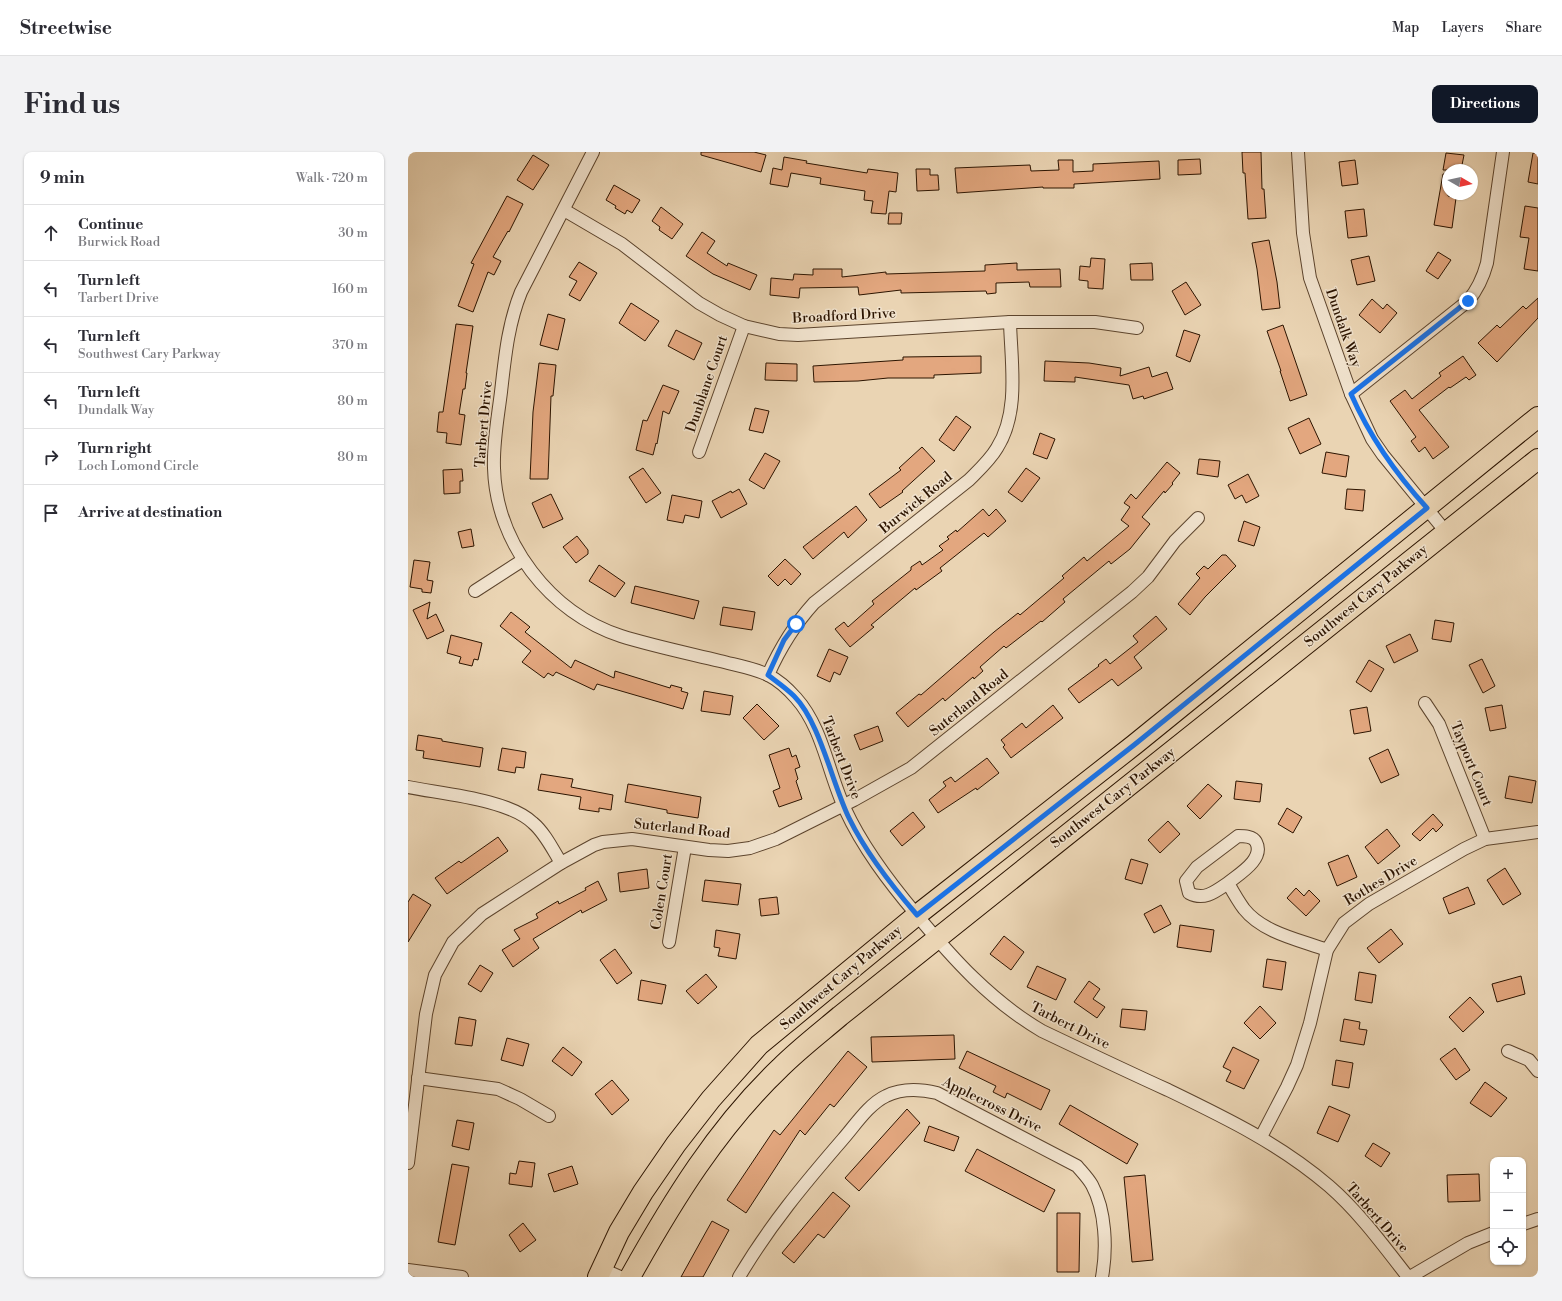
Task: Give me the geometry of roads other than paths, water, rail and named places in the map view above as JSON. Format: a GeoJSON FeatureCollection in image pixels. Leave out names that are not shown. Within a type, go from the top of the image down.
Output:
{"type":"FeatureCollection","features":[{"type":"Feature","properties":{"kind":"main road","name":"Southwest Cary Parkway"},"geometry":{"type":"LineString","coordinates":[[600,1273],[619,1232],[643,1192],[676,1144],[716,1094],[760,1045],[917,915],[1134,745],[1538,417]]}},
{"type":"Feature","properties":{"kind":"main road","name":"Southwest Cary Parkway"},"geometry":{"type":"LineString","coordinates":[[630,1277],[674,1199],[707,1151],[729,1123],[779,1068],[840,1016],[1538,459]]}},
{"type":"Feature","properties":{"kind":"street","name":"Tarbert Drive"},"geometry":{"type":"LineString","coordinates":[[593,152],[521,292],[508,334],[494,450],[495,482],[508,529],[523,560],[538,580],[562,604],[579,616],[606,630],[768,675],[795,696],[810,719],[843,805],[874,862],[936,939],[980,985],[1030,1024],[1261,1136],[1309,1170],[1348,1204],[1409,1277]]}},
{"type":"Feature","properties":{"kind":"street","name":"Dundalk Way"},"geometry":{"type":"LineString","coordinates":[[1298,152],[1303,233],[1310,278],[1351,394],[1365,425],[1383,455],[1446,532]]}},
{"type":"Feature","properties":{"kind":"street"},"geometry":{"type":"LineString","coordinates":[[1351,394],[1468,301],[1476,291],[1483,279],[1487,263],[1503,152]]}},
{"type":"Feature","properties":{"kind":"street","name":"Broadford Drive"},"geometry":{"type":"LineString","coordinates":[[564,210],[622,244],[700,303],[744,326],[772,333],[798,335],[1010,322],[1095,322],[1137,328]]}},
{"type":"Feature","properties":{"kind":"street","name":"Burwick Road"},"geometry":{"type":"LineString","coordinates":[[768,675],[784,640],[814,603],[969,480],[988,462],[995,452],[1005,432],[1010,413],[1010,322]]}},
{"type":"Feature","properties":{"kind":"street","name":"Dunblane Court"},"geometry":{"type":"LineString","coordinates":[[699,452],[744,326]]}},
{"type":"Feature","properties":{"kind":"street","name":"Suterland Road"},"geometry":{"type":"LineString","coordinates":[[408,1163],[430,993],[436,975],[453,942],[482,914],[561,863],[594,845],[619,839],[649,840],[685,847],[719,851],[750,848],[776,839],[889,782],[930,754],[1132,592],[1148,577],[1175,541],[1198,518]]}},
{"type":"Feature","properties":{"kind":"street"},"geometry":{"type":"LineString","coordinates":[[475,591],[523,560]]}},
{"type":"Feature","properties":{"kind":"street","name":"Tayport Court"},"geometry":{"type":"LineString","coordinates":[[1425,703],[1439,724],[1485,839]]}},
{"type":"Feature","properties":{"kind":"street"},"geometry":{"type":"LineString","coordinates":[[408,787],[497,804],[520,812],[541,831],[561,863]]}},
{"type":"Feature","properties":{"kind":"street","name":"Rothes Drive"},"geometry":{"type":"LineString","coordinates":[[1261,1136],[1297,1065],[1308,1029],[1327,950],[1337,931],[1351,916],[1464,849],[1485,839],[1538,832]]}},
{"type":"Feature","properties":{"kind":"street"},"geometry":{"type":"LineString","coordinates":[[1238,836],[1251,837],[1255,841],[1258,850],[1256,856],[1251,864],[1228,883],[1205,896],[1196,897],[1189,893],[1186,881],[1197,867],[1238,836]]}},
{"type":"Feature","properties":{"kind":"street","name":"Colen Court"},"geometry":{"type":"LineString","coordinates":[[669,942],[685,847]]}},
{"type":"Feature","properties":{"kind":"street"},"geometry":{"type":"LineString","coordinates":[[1228,883],[1244,910],[1258,922],[1284,935],[1327,950]]}},
{"type":"Feature","properties":{"kind":"street"},"geometry":{"type":"LineString","coordinates":[[1508,1051],[1528,1060],[1538,1072]]}},
{"type":"Feature","properties":{"kind":"street"},"geometry":{"type":"LineString","coordinates":[[418,1078],[498,1089],[520,1099],[549,1116]]}},
{"type":"Feature","properties":{"kind":"street","name":"Applecross Drive"},"geometry":{"type":"LineString","coordinates":[[739,1277],[782,1211],[868,1110],[885,1096],[903,1090],[925,1090],[943,1096],[1077,1166],[1092,1184],[1100,1206],[1104,1241],[1102,1277]]}},
{"type":"Feature","properties":{"kind":"street"},"geometry":{"type":"LineString","coordinates":[[1526,1223],[1538,1219]]}},
{"type":"Feature","properties":{"kind":"street"},"geometry":{"type":"LineString","coordinates":[[1409,1277],[1468,1242],[1490,1234]]}},
{"type":"Feature","properties":{"kind":"street"},"geometry":{"type":"LineString","coordinates":[[408,1270],[462,1277]]}},
{"type":"Feature","properties":{"kind":"street"},"geometry":{"type":"LineString","coordinates":[[600,1273],[620,1277]]}}]}
